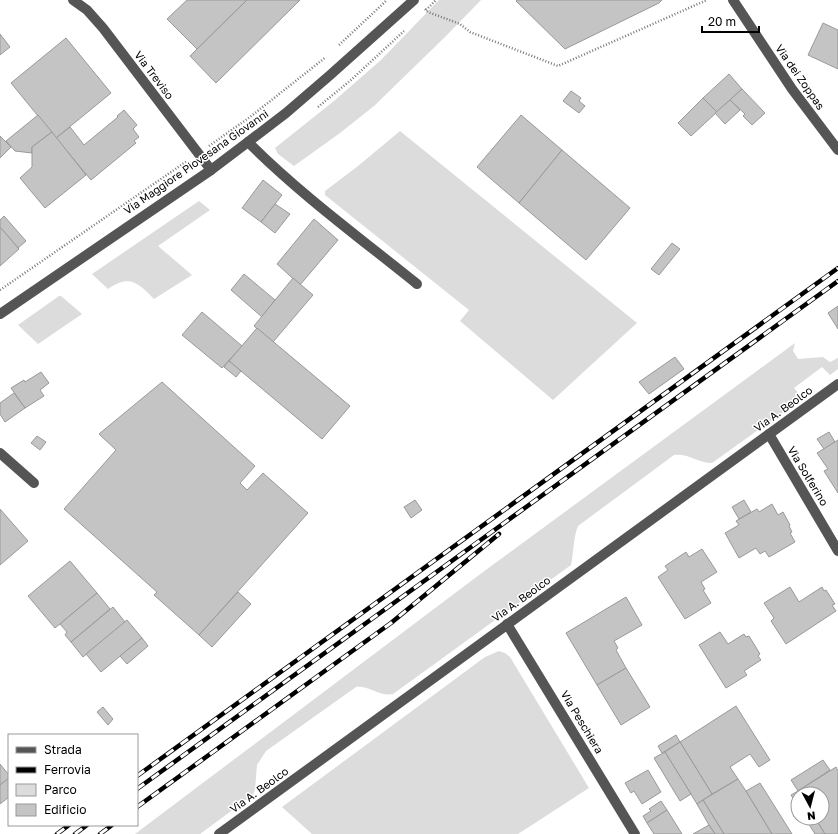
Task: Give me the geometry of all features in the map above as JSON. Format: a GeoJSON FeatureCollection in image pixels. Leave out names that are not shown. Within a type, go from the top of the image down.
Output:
{"type":"FeatureCollection","features":[{"type":"Feature","properties":{"kind":"street","name":"Via Treviso"},"geometry":{"type":"LineString","coordinates":[[73,0],[87,10],[103,28],[210,170]]}},
{"type":"Feature","properties":{"kind":"street","name":"Via Maggiore Piovesana Giovanni"},"geometry":{"type":"LineString","coordinates":[[0,314],[210,170],[248,142],[286,113],[414,0]]}},
{"type":"Feature","properties":{"kind":"street","name":"Via dei Zoppas"},"geometry":{"type":"LineString","coordinates":[[733,0],[792,89],[837,148]]}},
{"type":"Feature","properties":{"kind":"street"},"geometry":{"type":"LineString","coordinates":[[248,142],[294,184],[417,284]]}},
{"type":"Feature","properties":{"kind":"street","name":"Via A. Beolco"},"geometry":{"type":"LineString","coordinates":[[219,834],[838,384]]}},
{"type":"Feature","properties":{"kind":"street","name":"Via Solferino"},"geometry":{"type":"LineString","coordinates":[[769,434],[838,551]]}},
{"type":"Feature","properties":{"kind":"street"},"geometry":{"type":"LineString","coordinates":[[0,453],[34,483]]}},
{"type":"Feature","properties":{"kind":"street","name":"Via Peschiera"},"geometry":{"type":"LineString","coordinates":[[508,624],[635,834]]}},
{"type":"Feature","properties":{"kind":"path"},"geometry":{"type":"LineString","coordinates":[[334,50],[387,0]]}},
{"type":"Feature","properties":{"kind":"path"},"geometry":{"type":"LineString","coordinates":[[426,10],[460,24],[470,32],[558,66],[708,0]]}},
{"type":"Feature","properties":{"kind":"path"},"geometry":{"type":"LineString","coordinates":[[222,137],[329,55]]}},
{"type":"Feature","properties":{"kind":"path"},"geometry":{"type":"LineString","coordinates":[[0,290],[176,169]]}},
{"type":"Feature","properties":{"kind":"green space"},"geometry":{"type":"Polygon","coordinates":[[[439,0],[481,0],[374,106],[340,133],[294,166],[278,154],[275,148],[334,101],[381,60],[439,0]]]}},
{"type":"Feature","properties":{"kind":"green space"},"geometry":{"type":"Polygon","coordinates":[[[400,131],[637,323],[553,400],[460,321],[469,310],[325,195],[325,191],[400,131]]]}},
{"type":"Feature","properties":{"kind":"green space"},"geometry":{"type":"Polygon","coordinates":[[[199,201],[210,210],[158,246],[192,275],[154,299],[133,282],[122,282],[108,289],[92,274],[199,201]]]}},
{"type":"Feature","properties":{"kind":"green space"},"geometry":{"type":"Polygon","coordinates":[[[61,296],[82,314],[38,344],[18,325],[61,296]]]}},
{"type":"Feature","properties":{"kind":"green space"},"geometry":{"type":"Polygon","coordinates":[[[795,343],[793,351],[798,359],[823,357],[830,362],[838,358],[838,369],[830,375],[822,367],[794,388],[803,398],[712,463],[707,463],[684,455],[674,455],[578,526],[575,535],[571,565],[393,694],[383,694],[365,688],[356,687],[266,751],[257,765],[253,795],[200,834],[135,834],[483,572],[795,343]]]}},
{"type":"Feature","properties":{"kind":"green space"},"geometry":{"type":"Polygon","coordinates":[[[499,651],[510,657],[589,788],[518,834],[312,834],[282,807],[485,657],[499,651]]]}},
{"type":"Feature","properties":{"kind":"building"},"geometry":{"type":"Polygon","coordinates":[[[187,0],[247,0],[197,49],[167,19],[187,0]]]}},
{"type":"Feature","properties":{"kind":"building"},"geometry":{"type":"Polygon","coordinates":[[[247,0],[300,0],[216,83],[190,56],[247,0]]]}},
{"type":"Feature","properties":{"kind":"building"},"geometry":{"type":"Polygon","coordinates":[[[662,0],[659,3],[565,49],[516,1],[662,0]]]}},
{"type":"Feature","properties":{"kind":"building"},"geometry":{"type":"Polygon","coordinates":[[[823,23],[838,30],[838,69],[808,55],[823,23]]]}},
{"type":"Feature","properties":{"kind":"building"},"geometry":{"type":"Polygon","coordinates":[[[0,34],[10,47],[0,55],[0,34]]]}},
{"type":"Feature","properties":{"kind":"building"},"geometry":{"type":"Polygon","coordinates":[[[66,38],[111,93],[56,138],[11,83],[66,38]]]}},
{"type":"Feature","properties":{"kind":"building"},"geometry":{"type":"Polygon","coordinates":[[[729,74],[742,89],[717,112],[703,98],[729,74]]]}},
{"type":"Feature","properties":{"kind":"building"},"geometry":{"type":"Polygon","coordinates":[[[742,89],[765,113],[752,125],[743,116],[745,114],[730,100],[742,89]]]}},
{"type":"Feature","properties":{"kind":"building"},"geometry":{"type":"Polygon","coordinates":[[[571,91],[581,98],[579,101],[585,106],[579,113],[563,101],[571,91]]]}},
{"type":"Feature","properties":{"kind":"building"},"geometry":{"type":"Polygon","coordinates":[[[703,98],[717,112],[691,136],[678,123],[703,98]]]}},
{"type":"Feature","properties":{"kind":"building"},"geometry":{"type":"Polygon","coordinates":[[[730,100],[740,110],[725,124],[715,113],[730,100]]]}},
{"type":"Feature","properties":{"kind":"building"},"geometry":{"type":"Polygon","coordinates":[[[124,110],[137,125],[133,129],[139,137],[134,141],[136,143],[91,180],[56,138],[70,127],[84,145],[118,117],[117,116],[124,110]]]}},
{"type":"Feature","properties":{"kind":"building"},"geometry":{"type":"Polygon","coordinates":[[[38,115],[52,132],[32,147],[32,153],[15,151],[6,141],[38,115]]]}},
{"type":"Feature","properties":{"kind":"building"},"geometry":{"type":"Polygon","coordinates":[[[521,115],[562,150],[519,203],[477,167],[521,115]]]}},
{"type":"Feature","properties":{"kind":"building"},"geometry":{"type":"Polygon","coordinates":[[[52,132],[86,175],[45,208],[20,178],[32,167],[32,147],[52,132]]]}},
{"type":"Feature","properties":{"kind":"building"},"geometry":{"type":"Polygon","coordinates":[[[0,136],[11,147],[0,158],[0,136]]]}},
{"type":"Feature","properties":{"kind":"building"},"geometry":{"type":"Polygon","coordinates":[[[562,150],[630,208],[586,260],[519,203],[562,150]]]}},
{"type":"Feature","properties":{"kind":"building"},"geometry":{"type":"Polygon","coordinates":[[[263,180],[282,195],[261,222],[242,208],[263,180]]]}},
{"type":"Feature","properties":{"kind":"building"},"geometry":{"type":"Polygon","coordinates":[[[275,204],[290,214],[275,233],[261,222],[275,204]]]}},
{"type":"Feature","properties":{"kind":"building"},"geometry":{"type":"Polygon","coordinates":[[[4,216],[26,241],[18,248],[0,227],[0,220],[4,216]]]}},
{"type":"Feature","properties":{"kind":"building"},"geometry":{"type":"Polygon","coordinates":[[[314,219],[338,240],[300,285],[277,264],[314,219]]]}},
{"type":"Feature","properties":{"kind":"building"},"geometry":{"type":"Polygon","coordinates":[[[0,227],[19,249],[0,266],[0,227]]]}},
{"type":"Feature","properties":{"kind":"building"},"geometry":{"type":"Polygon","coordinates":[[[672,243],[680,249],[659,275],[651,269],[672,243]]]}},
{"type":"Feature","properties":{"kind":"building"},"geometry":{"type":"Polygon","coordinates":[[[244,274],[275,300],[262,317],[231,290],[244,274]]]}},
{"type":"Feature","properties":{"kind":"building"},"geometry":{"type":"Polygon","coordinates":[[[293,278],[313,295],[273,342],[254,326],[293,278]]]}},
{"type":"Feature","properties":{"kind":"building"},"geometry":{"type":"Polygon","coordinates":[[[838,306],[838,329],[828,313],[838,306]]]}},
{"type":"Feature","properties":{"kind":"building"},"geometry":{"type":"Polygon","coordinates":[[[202,312],[242,346],[222,368],[182,335],[202,312]]]}},
{"type":"Feature","properties":{"kind":"building"},"geometry":{"type":"Polygon","coordinates":[[[257,328],[350,406],[322,439],[229,361],[257,328]]]}},
{"type":"Feature","properties":{"kind":"building"},"geometry":{"type":"Polygon","coordinates":[[[675,357],[684,369],[649,394],[639,382],[675,357]]]}},
{"type":"Feature","properties":{"kind":"building"},"geometry":{"type":"Polygon","coordinates":[[[229,361],[241,371],[236,377],[224,367],[229,361]]]}},
{"type":"Feature","properties":{"kind":"building"},"geometry":{"type":"Polygon","coordinates":[[[41,372],[49,383],[40,390],[44,396],[25,408],[11,388],[24,380],[25,382],[41,372]]]}},
{"type":"Feature","properties":{"kind":"building"},"geometry":{"type":"Polygon","coordinates":[[[162,382],[255,466],[240,483],[247,490],[263,473],[308,513],[199,635],[154,595],[157,592],[64,509],[116,450],[99,434],[162,382]]]}},
{"type":"Feature","properties":{"kind":"building"},"geometry":{"type":"Polygon","coordinates":[[[14,393],[25,408],[5,422],[0,414],[0,403],[14,393]]]}},
{"type":"Feature","properties":{"kind":"building"},"geometry":{"type":"Polygon","coordinates":[[[829,432],[835,442],[824,449],[817,439],[829,432]]]}},
{"type":"Feature","properties":{"kind":"building"},"geometry":{"type":"Polygon","coordinates":[[[37,436],[46,442],[40,450],[31,443],[37,436]]]}},
{"type":"Feature","properties":{"kind":"building"},"geometry":{"type":"Polygon","coordinates":[[[838,440],[838,493],[824,471],[828,469],[817,453],[838,440]]]}},
{"type":"Feature","properties":{"kind":"building"},"geometry":{"type":"Polygon","coordinates":[[[415,500],[422,510],[411,518],[404,507],[415,500]]]}},
{"type":"Feature","properties":{"kind":"building"},"geometry":{"type":"Polygon","coordinates":[[[744,500],[751,512],[739,519],[732,507],[744,500]]]}},
{"type":"Feature","properties":{"kind":"building"},"geometry":{"type":"Polygon","coordinates":[[[772,504],[778,515],[783,512],[790,525],[789,526],[792,532],[790,533],[795,542],[769,557],[765,551],[760,554],[756,548],[739,558],[725,533],[739,525],[736,521],[757,509],[759,512],[772,504]]]}},
{"type":"Feature","properties":{"kind":"building"},"geometry":{"type":"Polygon","coordinates":[[[0,509],[28,541],[0,565],[0,509]]]}},
{"type":"Feature","properties":{"kind":"building"},"geometry":{"type":"Polygon","coordinates":[[[702,549],[717,572],[701,582],[705,589],[703,590],[711,603],[685,619],[658,577],[668,570],[665,566],[686,552],[689,557],[702,549]]]}},
{"type":"Feature","properties":{"kind":"building"},"geometry":{"type":"Polygon","coordinates":[[[70,561],[97,593],[55,628],[28,596],[70,561]]]}},
{"type":"Feature","properties":{"kind":"building"},"geometry":{"type":"Polygon","coordinates":[[[790,587],[799,602],[822,587],[824,591],[826,590],[835,604],[832,605],[836,611],[786,644],[771,621],[774,618],[764,603],[790,587]]]}},
{"type":"Feature","properties":{"kind":"building"},"geometry":{"type":"Polygon","coordinates":[[[238,592],[251,604],[212,647],[199,635],[238,592]]]}},
{"type":"Feature","properties":{"kind":"building"},"geometry":{"type":"Polygon","coordinates":[[[97,593],[110,609],[71,642],[65,635],[67,632],[60,624],[97,593]]]}},
{"type":"Feature","properties":{"kind":"building"},"geometry":{"type":"Polygon","coordinates":[[[626,597],[642,625],[614,641],[618,648],[616,650],[626,668],[597,685],[566,633],[626,597]]]}},
{"type":"Feature","properties":{"kind":"building"},"geometry":{"type":"Polygon","coordinates":[[[113,607],[125,622],[83,657],[71,642],[113,607]]]}},
{"type":"Feature","properties":{"kind":"building"},"geometry":{"type":"Polygon","coordinates":[[[127,620],[142,638],[101,672],[86,654],[127,620]]]}},
{"type":"Feature","properties":{"kind":"building"},"geometry":{"type":"Polygon","coordinates":[[[720,632],[728,644],[744,634],[746,637],[749,636],[760,654],[758,656],[761,660],[744,671],[747,675],[726,688],[699,645],[720,632]]]}},
{"type":"Feature","properties":{"kind":"building"},"geometry":{"type":"Polygon","coordinates":[[[142,638],[148,646],[127,664],[120,656],[142,638]]]}},
{"type":"Feature","properties":{"kind":"building"},"geometry":{"type":"Polygon","coordinates":[[[626,668],[650,707],[621,725],[597,685],[626,668]]]}},
{"type":"Feature","properties":{"kind":"building"},"geometry":{"type":"Polygon","coordinates":[[[736,706],[770,760],[759,767],[750,754],[730,767],[738,779],[712,794],[680,742],[736,706]]]}},
{"type":"Feature","properties":{"kind":"building"},"geometry":{"type":"Polygon","coordinates":[[[103,707],[113,719],[108,725],[97,712],[103,707]]]}},
{"type":"Feature","properties":{"kind":"building"},"geometry":{"type":"Polygon","coordinates":[[[676,735],[680,742],[662,753],[658,746],[676,735]]]}},
{"type":"Feature","properties":{"kind":"building"},"geometry":{"type":"Polygon","coordinates":[[[680,742],[712,794],[697,804],[665,752],[680,742]]]}},
{"type":"Feature","properties":{"kind":"building"},"geometry":{"type":"Polygon","coordinates":[[[665,752],[691,794],[680,801],[654,758],[665,752]]]}},
{"type":"Feature","properties":{"kind":"building"},"geometry":{"type":"Polygon","coordinates":[[[823,760],[830,770],[806,786],[795,786],[791,780],[823,760]]]}},
{"type":"Feature","properties":{"kind":"building"},"geometry":{"type":"Polygon","coordinates":[[[0,764],[8,774],[8,779],[0,785],[0,764]]]}},
{"type":"Feature","properties":{"kind":"building"},"geometry":{"type":"Polygon","coordinates":[[[836,767],[838,771],[838,834],[825,834],[820,826],[830,826],[830,786],[806,786],[836,767]]]}},
{"type":"Feature","properties":{"kind":"building"},"geometry":{"type":"Polygon","coordinates":[[[648,770],[661,792],[642,804],[634,791],[631,793],[625,783],[648,770]]]}},
{"type":"Feature","properties":{"kind":"building"},"geometry":{"type":"Polygon","coordinates":[[[8,779],[8,798],[0,804],[0,785],[8,779]]]}},
{"type":"Feature","properties":{"kind":"building"},"geometry":{"type":"Polygon","coordinates":[[[738,779],[772,834],[724,834],[703,800],[738,779]]]}},
{"type":"Feature","properties":{"kind":"building"},"geometry":{"type":"Polygon","coordinates":[[[760,783],[792,834],[772,834],[746,791],[760,783]]]}},
{"type":"Feature","properties":{"kind":"building"},"geometry":{"type":"Polygon","coordinates":[[[703,800],[724,834],[715,834],[709,825],[697,804],[703,800]]]}},
{"type":"Feature","properties":{"kind":"building"},"geometry":{"type":"Polygon","coordinates":[[[661,801],[667,810],[647,823],[643,816],[651,811],[649,809],[661,801]]]}},
{"type":"Feature","properties":{"kind":"building"},"geometry":{"type":"Polygon","coordinates":[[[667,810],[682,834],[654,834],[647,823],[667,810]]]}},
{"type":"Feature","properties":{"kind":"building"},"geometry":{"type":"Polygon","coordinates":[[[709,825],[715,834],[693,834],[709,825]]]}},
{"type":"Feature","properties":{"kind":"building"},"geometry":{"type":"Polygon","coordinates":[[[810,826],[820,826],[825,834],[815,834],[810,826]]]}},
{"type":"Feature","properties":{"kind":"railway"},"geometry":{"type":"LineString","coordinates":[[138,775],[838,268]]}},
{"type":"Feature","properties":{"kind":"railway"},"geometry":{"type":"LineString","coordinates":[[138,788],[838,281]]}},
{"type":"Feature","properties":{"kind":"railway"},"geometry":{"type":"LineString","coordinates":[[138,806],[391,623],[499,534]]}},
{"type":"Feature","properties":{"kind":"railway"},"geometry":{"type":"LineString","coordinates":[[57,834],[68,826]]}},
{"type":"Feature","properties":{"kind":"railway"},"geometry":{"type":"LineString","coordinates":[[75,834],[86,826]]}},
{"type":"Feature","properties":{"kind":"railway"},"geometry":{"type":"LineString","coordinates":[[100,834],[111,826]]}}]}
